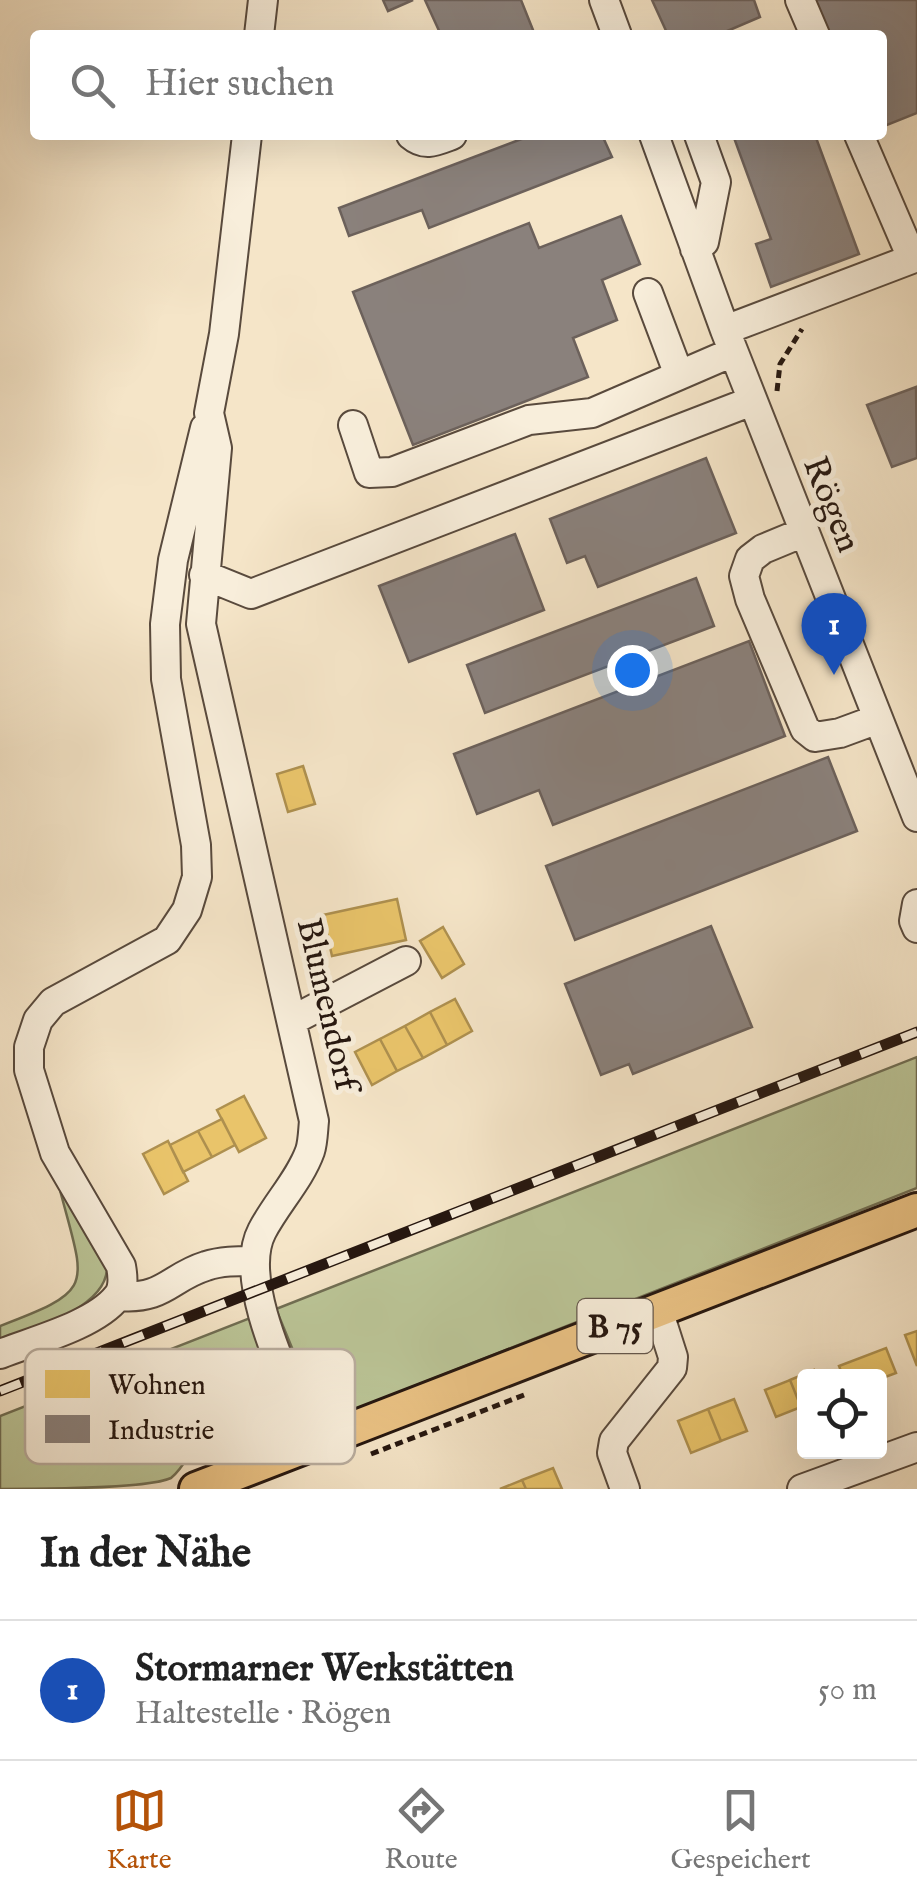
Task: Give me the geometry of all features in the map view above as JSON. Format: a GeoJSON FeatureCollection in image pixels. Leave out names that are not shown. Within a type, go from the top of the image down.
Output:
{"type":"FeatureCollection","features":[{"type":"Feature","properties":{"kind":"main road","name":"B 75"},"geometry":{"type":"LineString","coordinates":[[355,1427],[917,1210]]}},
{"type":"Feature","properties":{"kind":"main road","name":"B 75"},"geometry":{"type":"LineString","coordinates":[[196,1489],[260,1464]]}},
{"type":"Feature","properties":{"kind":"street"},"geometry":{"type":"LineString","coordinates":[[260,30],[263,0]]}},
{"type":"Feature","properties":{"kind":"street"},"geometry":{"type":"LineString","coordinates":[[604,0],[615,30]]}},
{"type":"Feature","properties":{"kind":"street"},"geometry":{"type":"LineString","coordinates":[[800,0],[813,30]]}},
{"type":"Feature","properties":{"kind":"street"},"geometry":{"type":"LineString","coordinates":[[0,1354],[95,1314],[119,1296],[124,1280],[121,1266],[56,1153],[29,1070],[28,1047],[38,1020],[54,1002],[168,940],[187,910],[197,877],[196,845],[166,678],[165,624],[173,560],[224,334],[246,140]]}},
{"type":"Feature","properties":{"kind":"street","name":"Rögen"},"geometry":{"type":"LineString","coordinates":[[656,140],[729,341],[765,396],[804,532],[917,817]]}},
{"type":"Feature","properties":{"kind":"street"},"geometry":{"type":"LineString","coordinates":[[695,250],[704,242],[716,182],[701,140]]}},
{"type":"Feature","properties":{"kind":"street"},"geometry":{"type":"LineString","coordinates":[[353,425],[369,473],[392,472],[530,420],[592,413],[679,375],[729,341],[810,298],[915,258],[861,140]]}},
{"type":"Feature","properties":{"kind":"street"},"geometry":{"type":"LineString","coordinates":[[648,293],[679,375]]}},
{"type":"Feature","properties":{"kind":"street"},"geometry":{"type":"LineString","coordinates":[[204,575],[251,594],[765,396]]}},
{"type":"Feature","properties":{"kind":"street","name":"Blumendorf"},"geometry":{"type":"LineString","coordinates":[[209,413],[216,448],[202,624],[314,1120],[310,1151],[260,1234],[253,1261]]}},
{"type":"Feature","properties":{"kind":"street"},"geometry":{"type":"LineString","coordinates":[[804,532],[763,549],[750,559],[744,576],[750,599],[805,728],[815,737],[840,733],[878,719]]}},
{"type":"Feature","properties":{"kind":"street"},"geometry":{"type":"LineString","coordinates":[[917,904],[917,928]]}},
{"type":"Feature","properties":{"kind":"street"},"geometry":{"type":"LineString","coordinates":[[293,1020],[406,961]]}},
{"type":"Feature","properties":{"kind":"street"},"geometry":{"type":"LineString","coordinates":[[119,1296],[140,1298],[159,1292],[204,1266],[253,1261],[256,1291],[277,1349]]}},
{"type":"Feature","properties":{"kind":"street"},"geometry":{"type":"LineString","coordinates":[[625,1489],[612,1453],[614,1441],[672,1368],[673,1357],[658,1310]]}},
{"type":"Feature","properties":{"kind":"street"},"geometry":{"type":"LineString","coordinates":[[802,1489],[917,1447]]}},
{"type":"Feature","properties":{"kind":"path"},"geometry":{"type":"LineString","coordinates":[[765,396],[777,378],[785,353],[801,330],[818,320],[810,298]]}},
{"type":"Feature","properties":{"kind":"green space"},"geometry":{"type":"Polygon","coordinates":[[[917,1057],[917,1188],[355,1409],[355,1349],[292,1349],[276,1309],[917,1057]]]}},
{"type":"Feature","properties":{"kind":"green space"},"geometry":{"type":"Polygon","coordinates":[[[61,1194],[70,1198],[99,1241],[107,1269],[103,1283],[80,1307],[0,1342],[0,1326],[53,1303],[76,1282],[75,1249],[61,1194]]]}},
{"type":"Feature","properties":{"kind":"green space"},"geometry":{"type":"Polygon","coordinates":[[[250,1318],[262,1349],[171,1349],[250,1318]]]}},
{"type":"Feature","properties":{"kind":"green space"},"geometry":{"type":"Polygon","coordinates":[[[25,1406],[25,1464],[182,1464],[171,1478],[158,1482],[0,1489],[0,1416],[25,1406]]]}},
{"type":"Feature","properties":{"kind":"building: Wohnen"},"geometry":{"type":"Polygon","coordinates":[[[303,766],[315,804],[288,812],[277,774],[303,766]]]}},
{"type":"Feature","properties":{"kind":"building: Wohnen"},"geometry":{"type":"Polygon","coordinates":[[[397,899],[406,940],[332,956],[323,915],[397,899]]]}},
{"type":"Feature","properties":{"kind":"building: Wohnen"},"geometry":{"type":"Polygon","coordinates":[[[443,927],[464,964],[442,978],[420,941],[443,927]]]}},
{"type":"Feature","properties":{"kind":"building: Wohnen"},"geometry":{"type":"Polygon","coordinates":[[[455,999],[472,1031],[447,1045],[430,1012],[455,999]]]}},
{"type":"Feature","properties":{"kind":"building: Wohnen"},"geometry":{"type":"Polygon","coordinates":[[[430,1012],[447,1045],[423,1058],[405,1026],[430,1012]]]}},
{"type":"Feature","properties":{"kind":"building: Wohnen"},"geometry":{"type":"Polygon","coordinates":[[[405,1026],[423,1058],[397,1071],[380,1039],[405,1026]]]}},
{"type":"Feature","properties":{"kind":"building: Wohnen"},"geometry":{"type":"Polygon","coordinates":[[[380,1039],[397,1071],[372,1085],[355,1052],[380,1039]]]}},
{"type":"Feature","properties":{"kind":"building: Wohnen"},"geometry":{"type":"Polygon","coordinates":[[[244,1096],[266,1138],[239,1152],[217,1110],[244,1096]]]}},
{"type":"Feature","properties":{"kind":"building: Wohnen"},"geometry":{"type":"Polygon","coordinates":[[[222,1119],[235,1145],[212,1157],[198,1131],[222,1119]]]}},
{"type":"Feature","properties":{"kind":"building: Wohnen"},"geometry":{"type":"Polygon","coordinates":[[[198,1131],[212,1157],[183,1172],[170,1145],[198,1131]]]}},
{"type":"Feature","properties":{"kind":"building: Wohnen"},"geometry":{"type":"Polygon","coordinates":[[[168,1141],[188,1181],[164,1194],[143,1154],[168,1141]]]}},
{"type":"Feature","properties":{"kind":"building: Wohnen"},"geometry":{"type":"Polygon","coordinates":[[[917,1331],[917,1366],[905,1335],[917,1331]]]}},
{"type":"Feature","properties":{"kind":"building: Wohnen"},"geometry":{"type":"Polygon","coordinates":[[[886,1348],[896,1373],[887,1376],[887,1369],[839,1366],[886,1348]]]}},
{"type":"Feature","properties":{"kind":"building: Wohnen"},"geometry":{"type":"Polygon","coordinates":[[[797,1377],[797,1397],[790,1380],[797,1377]]]}},
{"type":"Feature","properties":{"kind":"building: Wohnen"},"geometry":{"type":"Polygon","coordinates":[[[790,1380],[797,1409],[776,1417],[765,1390],[790,1380]]]}},
{"type":"Feature","properties":{"kind":"building: Wohnen"},"geometry":{"type":"Polygon","coordinates":[[[734,1399],[747,1431],[721,1441],[708,1409],[734,1399]]]}},
{"type":"Feature","properties":{"kind":"building: Wohnen"},"geometry":{"type":"Polygon","coordinates":[[[708,1409],[721,1441],[691,1453],[678,1421],[708,1409]]]}},
{"type":"Feature","properties":{"kind":"building: Wohnen"},"geometry":{"type":"Polygon","coordinates":[[[553,1468],[562,1489],[526,1489],[522,1480],[553,1468]]]}},
{"type":"Feature","properties":{"kind":"building: Wohnen"},"geometry":{"type":"Polygon","coordinates":[[[522,1480],[526,1489],[500,1489],[522,1480]]]}},
{"type":"Feature","properties":{"kind":"building: Industrie"},"geometry":{"type":"Polygon","coordinates":[[[383,0],[413,0],[388,11],[383,0]]]}},
{"type":"Feature","properties":{"kind":"building: Industrie"},"geometry":{"type":"Polygon","coordinates":[[[425,0],[521,0],[533,30],[439,30],[425,0]]]}},
{"type":"Feature","properties":{"kind":"building: Industrie"},"geometry":{"type":"Polygon","coordinates":[[[652,0],[754,0],[760,17],[730,30],[666,30],[652,0]]]}},
{"type":"Feature","properties":{"kind":"building: Industrie"},"geometry":{"type":"Polygon","coordinates":[[[808,0],[917,0],[917,113],[887,125],[887,30],[820,30],[808,0]]]}},
{"type":"Feature","properties":{"kind":"building: Industrie"},"geometry":{"type":"Polygon","coordinates":[[[519,140],[604,140],[612,157],[429,228],[422,210],[349,236],[339,208],[519,140]]]}},
{"type":"Feature","properties":{"kind":"building: Industrie"},"geometry":{"type":"Polygon","coordinates":[[[735,140],[817,140],[859,254],[771,287],[756,244],[771,239],[735,140]]]}},
{"type":"Feature","properties":{"kind":"building: Industrie"},"geometry":{"type":"Polygon","coordinates":[[[621,216],[640,264],[602,280],[617,320],[573,338],[588,377],[413,445],[353,292],[529,223],[539,248],[621,216]]]}},
{"type":"Feature","properties":{"kind":"building: Industrie"},"geometry":{"type":"Polygon","coordinates":[[[916,387],[917,458],[892,467],[867,405],[916,387]]]}},
{"type":"Feature","properties":{"kind":"building: Industrie"},"geometry":{"type":"Polygon","coordinates":[[[706,458],[736,533],[598,587],[585,556],[567,563],[550,519],[706,458]]]}},
{"type":"Feature","properties":{"kind":"building: Industrie"},"geometry":{"type":"Polygon","coordinates":[[[515,534],[544,610],[409,662],[379,586],[515,534]]]}},
{"type":"Feature","properties":{"kind":"building: Industrie"},"geometry":{"type":"Polygon","coordinates":[[[696,578],[714,626],[485,713],[467,665],[696,578]]]}},
{"type":"Feature","properties":{"kind":"building: Industrie"},"geometry":{"type":"Polygon","coordinates":[[[749,641],[785,736],[553,825],[539,790],[477,814],[454,754],[749,641]]]}},
{"type":"Feature","properties":{"kind":"building: Industrie"},"geometry":{"type":"Polygon","coordinates":[[[642,653],[652,679],[625,689],[615,663],[642,653]]]}},
{"type":"Feature","properties":{"kind":"building: Industrie"},"geometry":{"type":"Polygon","coordinates":[[[828,757],[857,831],[575,940],[546,866],[828,757]]]}},
{"type":"Feature","properties":{"kind":"building: Industrie"},"geometry":{"type":"Polygon","coordinates":[[[711,926],[752,1027],[633,1074],[629,1064],[601,1075],[565,984],[711,926]]]}},
{"type":"Feature","properties":{"kind":"railway"},"geometry":{"type":"LineString","coordinates":[[107,1349],[917,1032]]}},
{"type":"Feature","properties":{"kind":"railway"},"geometry":{"type":"LineString","coordinates":[[0,1391],[25,1381]]}},
{"type":"Feature","properties":{"kind":"place","name":"Stormarner Werkstätten"},"geometry":{"type":"Point","coordinates":[834,675]}}]}
